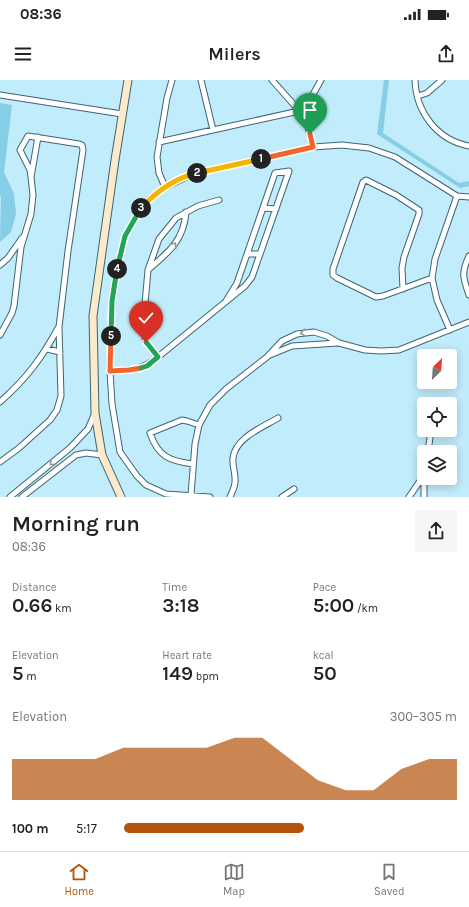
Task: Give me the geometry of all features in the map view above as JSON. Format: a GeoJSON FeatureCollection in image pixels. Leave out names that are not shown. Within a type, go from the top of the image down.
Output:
{"type":"FeatureCollection","features":[{"type":"Feature","properties":{"kind":"street"},"geometry":{"type":"LineString","coordinates":[[121,497],[102,455],[95,412],[93,316],[128,80]]}},
{"type":"Feature","properties":{"kind":"street"},"geometry":{"type":"LineString","coordinates":[[165,187],[159,173],[157,157],[167,98],[172,80]]}},
{"type":"Feature","properties":{"kind":"street"},"geometry":{"type":"LineString","coordinates":[[201,80],[212,130]]}},
{"type":"Feature","properties":{"kind":"street"},"geometry":{"type":"LineString","coordinates":[[272,80],[307,122],[313,147]]}},
{"type":"Feature","properties":{"kind":"street"},"geometry":{"type":"LineString","coordinates":[[159,142],[299,111],[311,98],[321,80]]}},
{"type":"Feature","properties":{"kind":"street"},"geometry":{"type":"LineString","coordinates":[[416,80],[418,96],[426,118],[434,128],[457,144],[469,146]]}},
{"type":"Feature","properties":{"kind":"street"},"geometry":{"type":"LineString","coordinates":[[418,96],[427,93],[442,80]]}},
{"type":"Feature","properties":{"kind":"street"},"geometry":{"type":"LineString","coordinates":[[0,95],[122,114]]}},
{"type":"Feature","properties":{"kind":"street"},"geometry":{"type":"LineString","coordinates":[[0,334],[12,313],[18,263],[31,214],[33,195],[30,170],[20,150],[28,136],[80,144],[82,145],[83,150],[68,251],[59,327],[61,396],[57,410],[50,420],[19,448],[0,462]]}},
{"type":"Feature","properties":{"kind":"street"},"geometry":{"type":"LineString","coordinates":[[31,177],[38,138]]}},
{"type":"Feature","properties":{"kind":"street"},"geometry":{"type":"LineString","coordinates":[[210,497],[166,494],[146,485],[137,476],[120,452],[112,404],[110,371],[112,301],[117,266],[125,236],[138,213],[149,199],[165,187],[193,174],[313,147],[342,145],[369,148],[395,157],[457,196],[469,196]]}},
{"type":"Feature","properties":{"kind":"street"},"geometry":{"type":"LineString","coordinates":[[110,371],[139,369],[147,366],[245,286],[252,277],[290,171],[275,173],[237,283],[226,301]]}},
{"type":"Feature","properties":{"kind":"street"},"geometry":{"type":"LineString","coordinates":[[403,289],[402,268],[404,257],[419,214],[419,210],[396,195],[366,180],[363,182],[335,262],[333,269],[334,275],[337,278],[376,297],[383,296],[403,289],[432,278]]}},
{"type":"Feature","properties":{"kind":"street"},"geometry":{"type":"LineString","coordinates":[[450,330],[437,300],[432,278],[435,259],[457,196]]}},
{"type":"Feature","properties":{"kind":"street"},"geometry":{"type":"LineString","coordinates":[[158,357],[146,342],[143,326],[148,270],[159,239],[176,218],[198,206],[219,200]]}},
{"type":"Feature","properties":{"kind":"street"},"geometry":{"type":"LineString","coordinates":[[263,208],[276,209]]}},
{"type":"Feature","properties":{"kind":"street"},"geometry":{"type":"LineString","coordinates":[[148,270],[178,242],[186,220],[186,212]]}},
{"type":"Feature","properties":{"kind":"street"},"geometry":{"type":"LineString","coordinates":[[0,265],[8,258],[25,232]]}},
{"type":"Feature","properties":{"kind":"street"},"geometry":{"type":"LineString","coordinates":[[247,254],[260,254]]}},
{"type":"Feature","properties":{"kind":"street"},"geometry":{"type":"LineString","coordinates":[[469,256],[463,279],[469,294]]}},
{"type":"Feature","properties":{"kind":"street"},"geometry":{"type":"LineString","coordinates":[[8,258],[18,263]]}},
{"type":"Feature","properties":{"kind":"street"},"geometry":{"type":"LineString","coordinates":[[191,495],[195,444],[199,425],[210,405],[226,389],[266,357],[282,341],[297,334],[314,332],[327,336],[339,343],[365,350],[400,350],[469,322]]}},
{"type":"Feature","properties":{"kind":"street"},"geometry":{"type":"LineString","coordinates":[[0,402],[20,384],[47,349],[59,327]]}},
{"type":"Feature","properties":{"kind":"street"},"geometry":{"type":"LineString","coordinates":[[266,357],[292,346],[339,343]]}},
{"type":"Feature","properties":{"kind":"street"},"geometry":{"type":"LineString","coordinates":[[47,349],[60,352]]}},
{"type":"Feature","properties":{"kind":"street"},"geometry":{"type":"LineString","coordinates":[[10,497],[70,448],[88,429],[95,412]]}},
{"type":"Feature","properties":{"kind":"street"},"geometry":{"type":"LineString","coordinates":[[230,497],[235,481],[233,458],[235,449],[239,443],[278,418]]}},
{"type":"Feature","properties":{"kind":"street"},"geometry":{"type":"LineString","coordinates":[[193,464],[177,462],[168,458],[158,450],[150,433],[182,420],[187,420],[199,425]]}},
{"type":"Feature","properties":{"kind":"street"},"geometry":{"type":"LineString","coordinates":[[70,448],[76,455]]}},
{"type":"Feature","properties":{"kind":"street"},"geometry":{"type":"LineString","coordinates":[[20,489],[23,496],[76,455],[86,453],[102,455]]}},
{"type":"Feature","properties":{"kind":"street"},"geometry":{"type":"LineString","coordinates":[[409,497],[418,485]]}},
{"type":"Feature","properties":{"kind":"street"},"geometry":{"type":"LineString","coordinates":[[424,485],[424,497]]}},
{"type":"Feature","properties":{"kind":"street"},"geometry":{"type":"LineString","coordinates":[[282,497],[294,489]]}},
{"type":"Feature","properties":{"kind":"shaded area"},"geometry":{"type":"Polygon","coordinates":[[[384,80],[389,80],[383,133],[459,183],[469,181],[469,186],[460,188],[377,134],[384,80]]]}},
{"type":"Feature","properties":{"kind":"shaded area"},"geometry":{"type":"Polygon","coordinates":[[[0,103],[12,105],[4,172],[14,194],[16,214],[11,232],[0,242],[1,197],[0,103]]]}},
{"type":"Feature","properties":{"kind":"route"},"geometry":{"type":"LineString","coordinates":[[146,342],[158,357],[147,366],[139,369],[110,371],[112,301],[117,266],[125,236],[138,213],[149,199],[165,187],[193,174],[313,147],[310,134]]}}]}
